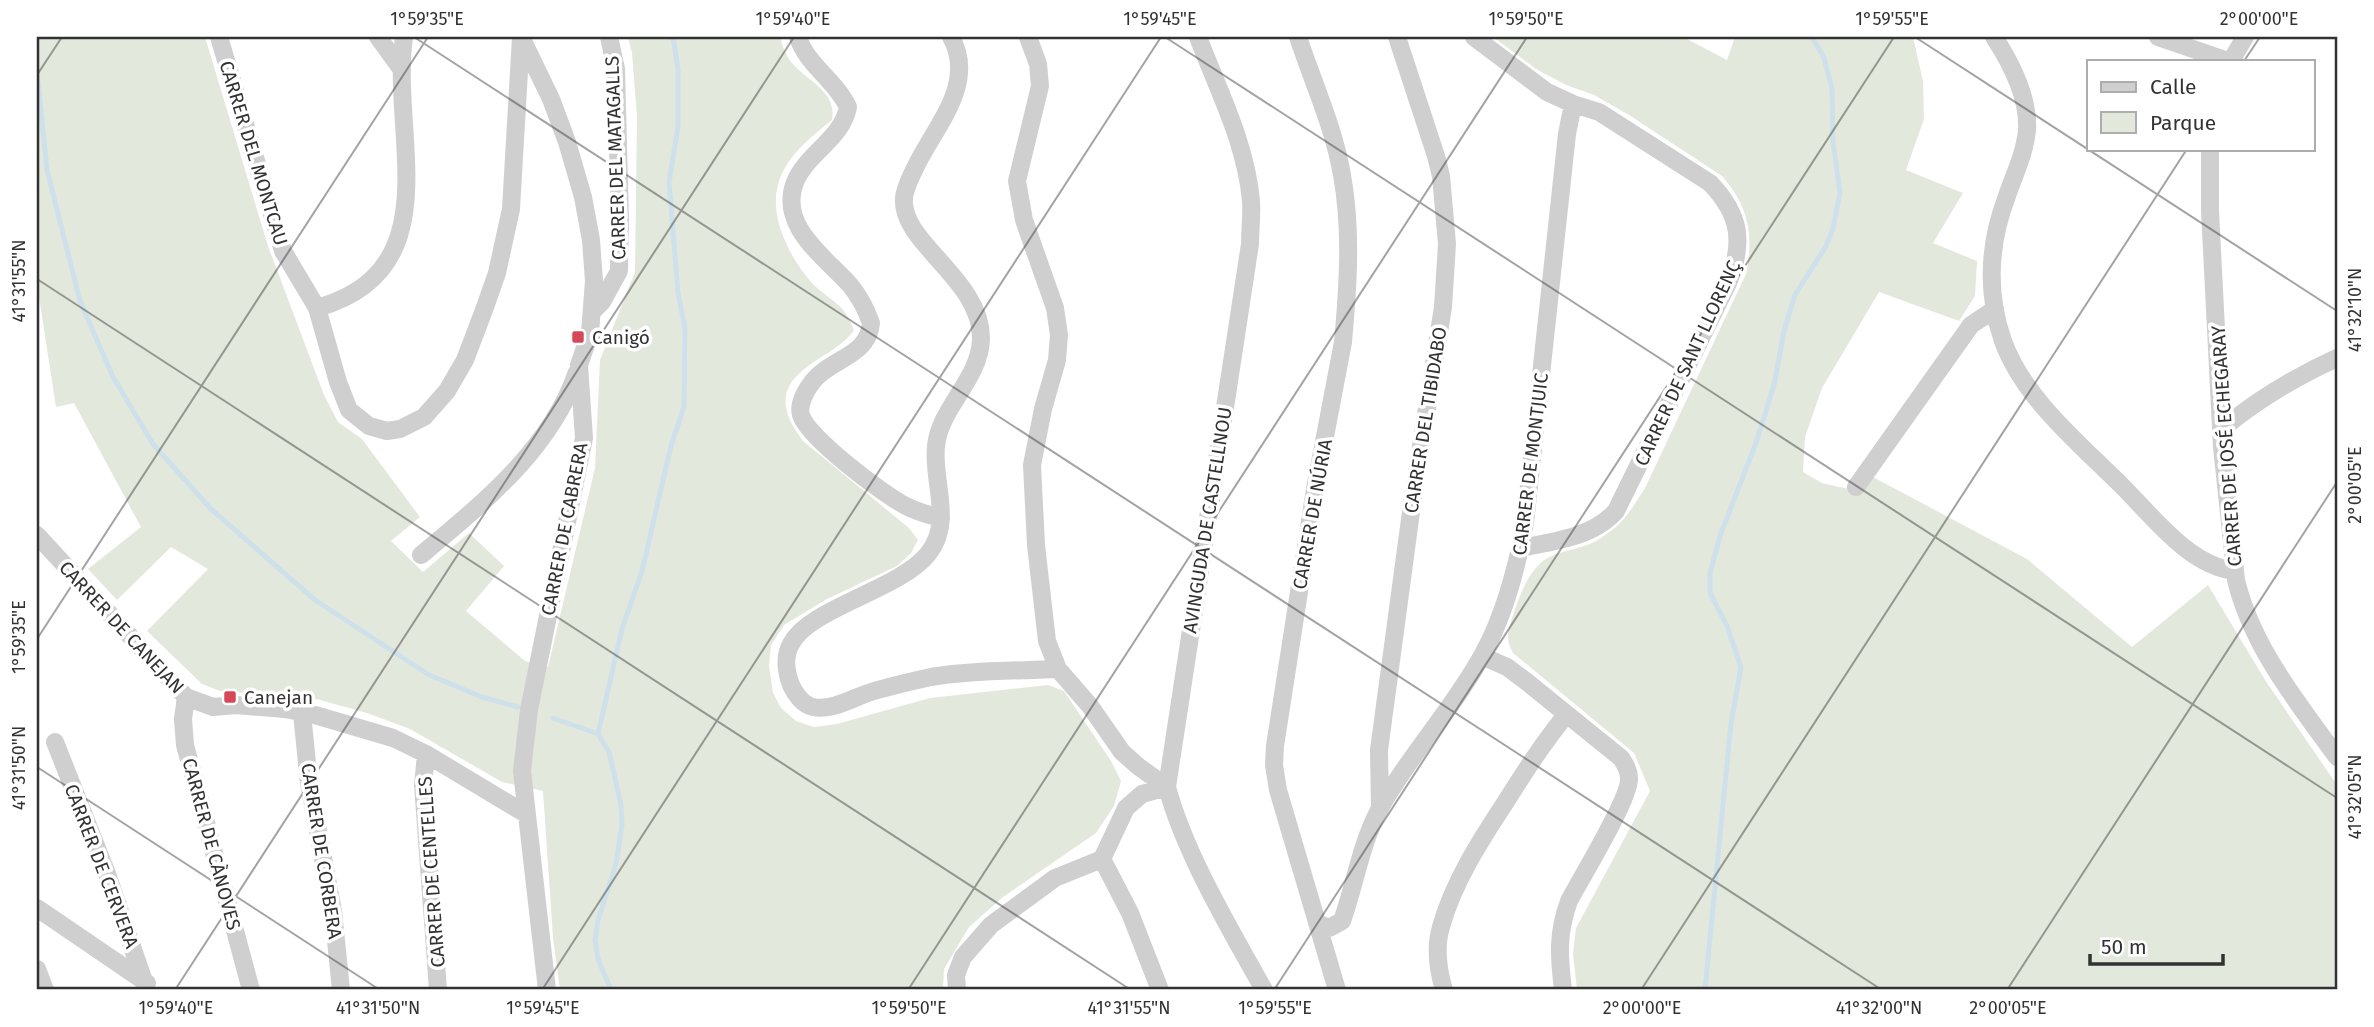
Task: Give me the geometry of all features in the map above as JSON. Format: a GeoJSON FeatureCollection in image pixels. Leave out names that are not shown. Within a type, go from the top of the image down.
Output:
{"type":"FeatureCollection","features":[{"type":"Feature","properties":{"kind":"street","name":"CARRER DEL MONTCAU"},"geometry":{"type":"LineString","coordinates":[[219,37],[283,251],[317,309],[349,410],[369,426],[387,431],[400,429],[424,417],[447,391],[465,360],[497,272],[511,209],[521,37]]}},
{"type":"Feature","properties":{"kind":"street"},"geometry":{"type":"LineString","coordinates":[[377,37],[402,70]]}},
{"type":"Feature","properties":{"kind":"street"},"geometry":{"type":"LineString","coordinates":[[317,309],[341,302],[367,285],[395,248],[404,212],[407,184],[402,70],[404,37]]}},
{"type":"Feature","properties":{"kind":"street","name":"CARRER DE CABRERA"},"geometry":{"type":"LineString","coordinates":[[521,37],[551,99],[567,142],[583,197],[591,240],[594,281],[590,333],[579,365],[584,438],[528,710],[522,771],[547,990]]}},
{"type":"Feature","properties":{"kind":"street","name":"CARRER DEL MATAGALLS"},"geometry":{"type":"LineString","coordinates":[[592,312],[603,302],[619,271],[616,69],[610,37]]}},
{"type":"Feature","properties":{"kind":"street"},"geometry":{"type":"LineString","coordinates":[[798,37],[848,107],[846,119],[804,166],[796,179],[792,191],[795,222],[816,250],[859,297],[872,323],[865,341],[854,353],[814,378],[801,405],[802,417],[826,446],[904,505],[941,518]]}},
{"type":"Feature","properties":{"kind":"street"},"geometry":{"type":"LineString","coordinates":[[951,37],[961,61],[960,78],[945,115],[909,181],[904,198],[906,215],[912,227],[951,271],[972,304],[981,339],[977,360],[939,431],[935,447],[941,518],[937,540],[927,555],[912,569],[800,632],[791,643],[786,659],[788,674],[802,702],[810,707],[836,705],[873,691],[931,677],[1018,669],[1058,669]]}},
{"type":"Feature","properties":{"kind":"street"},"geometry":{"type":"LineString","coordinates":[[1028,37],[1038,64],[1040,86],[1017,181],[1024,220],[1055,308],[1059,335],[1057,360],[1043,409],[1032,465],[1047,640],[1058,669],[1090,706],[1122,751],[1167,787]]}},
{"type":"Feature","properties":{"kind":"street","name":"AVINGUDA DE CASTELLNOU"},"geometry":{"type":"LineString","coordinates":[[1198,37],[1233,123],[1245,168],[1251,201],[1250,244],[1167,787],[1173,810],[1229,927],[1264,990]]}},
{"type":"Feature","properties":{"kind":"street","name":"CARRER DE NÚRIA"},"geometry":{"type":"LineString","coordinates":[[1298,37],[1342,173],[1348,252],[1343,342],[1315,488],[1275,755],[1278,790],[1337,990]]}},
{"type":"Feature","properties":{"kind":"street","name":"CARRER DEL TIBIDABO"},"geometry":{"type":"LineString","coordinates":[[1380,809],[1379,750],[1413,497],[1443,307],[1447,244],[1441,176],[1397,37]]}},
{"type":"Feature","properties":{"kind":"street","name":"CARRER DE SANT LLORENÇ"},"geometry":{"type":"LineString","coordinates":[[1474,37],[1547,92],[1609,117],[1710,183],[1722,195],[1733,213],[1738,230],[1736,263],[1728,283],[1616,510],[1608,519],[1585,532],[1520,548]]}},
{"type":"Feature","properties":{"kind":"street"},"geometry":{"type":"LineString","coordinates":[[1994,37],[2017,82],[2026,111],[2027,131],[1999,217],[1991,280],[1994,309],[2012,361],[2043,405],[2177,540],[2215,567],[2235,571]]}},
{"type":"Feature","properties":{"kind":"street"},"geometry":{"type":"LineString","coordinates":[[2158,37],[2227,60]]}},
{"type":"Feature","properties":{"kind":"street"},"geometry":{"type":"LineString","coordinates":[[2231,60],[2245,37]]}},
{"type":"Feature","properties":{"kind":"street","name":"CARRER DE MONTJUIC"},"geometry":{"type":"LineString","coordinates":[[1317,923],[1329,928],[1342,921],[1371,825],[1401,773],[1482,656],[1494,631],[1520,548],[1552,286],[1567,134],[1573,104]]}},
{"type":"Feature","properties":{"kind":"street","name":"CARRER DE JOSÉ ECHEGARAY"},"geometry":{"type":"LineString","coordinates":[[2210,150],[2210,211],[2221,429],[2235,571],[2241,601],[2253,629],[2288,687],[2337,757]]}},
{"type":"Feature","properties":{"kind":"street"},"geometry":{"type":"LineString","coordinates":[[1856,487],[1972,324],[1994,309]]}},
{"type":"Feature","properties":{"kind":"street"},"geometry":{"type":"LineString","coordinates":[[2221,429],[2249,406],[2291,379],[2337,358]]}},
{"type":"Feature","properties":{"kind":"street"},"geometry":{"type":"LineString","coordinates":[[421,555],[474,510],[529,453],[562,407],[579,365]]}},
{"type":"Feature","properties":{"kind":"street","name":"CARRER DE CANEJAN"},"geometry":{"type":"LineString","coordinates":[[37,534],[186,697],[213,707],[236,705],[302,713],[393,738],[426,754],[526,814]]}},
{"type":"Feature","properties":{"kind":"street"},"geometry":{"type":"LineString","coordinates":[[1482,656],[1507,667],[1527,681],[1621,758],[1627,768],[1629,779],[1625,798],[1563,916],[1558,945],[1563,990]]}},
{"type":"Feature","properties":{"kind":"street","name":"CARRER DE CÀNOVES"},"geometry":{"type":"LineString","coordinates":[[186,697],[183,719],[185,745],[251,990]]}},
{"type":"Feature","properties":{"kind":"street","name":"CARRER DE CORBERA"},"geometry":{"type":"LineString","coordinates":[[302,713],[309,783],[334,911],[341,990]]}},
{"type":"Feature","properties":{"kind":"street"},"geometry":{"type":"LineString","coordinates":[[1444,990],[1437,953],[1440,928],[1451,901],[1494,820],[1543,744],[1566,715]]}},
{"type":"Feature","properties":{"kind":"street","name":"CARRER DE CERVERA"},"geometry":{"type":"LineString","coordinates":[[55,742],[150,987]]}},
{"type":"Feature","properties":{"kind":"street","name":"CARRER DE CENTELLES"},"geometry":{"type":"LineString","coordinates":[[426,754],[423,785],[438,990]]}},
{"type":"Feature","properties":{"kind":"street"},"geometry":{"type":"LineString","coordinates":[[957,990],[956,975],[963,957],[991,925],[1055,878],[1102,859],[1126,808],[1142,794],[1167,787]]}},
{"type":"Feature","properties":{"kind":"street"},"geometry":{"type":"LineString","coordinates":[[1102,859],[1130,913],[1160,990]]}},
{"type":"Feature","properties":{"kind":"street"},"geometry":{"type":"LineString","coordinates":[[37,908],[150,987]]}},
{"type":"Feature","properties":{"kind":"street"},"geometry":{"type":"LineString","coordinates":[[37,970],[45,990]]}},
{"type":"Feature","properties":{"kind":"green space"},"geometry":{"type":"Polygon","coordinates":[[[37,37],[205,37],[268,246],[324,395],[338,422],[362,439],[420,517],[391,541],[423,572],[469,533],[504,566],[466,611],[525,661],[548,667],[595,468],[600,360],[635,272],[637,117],[632,53],[628,37],[780,37],[790,60],[826,94],[832,110],[832,120],[800,148],[786,165],[776,198],[779,224],[796,262],[816,287],[844,311],[854,330],[844,341],[795,378],[786,398],[788,415],[803,441],[909,528],[918,540],[911,553],[897,566],[827,599],[784,625],[771,645],[769,666],[773,693],[781,708],[796,721],[814,727],[837,724],[930,698],[1048,685],[1064,691],[1111,761],[1121,781],[1114,806],[1096,833],[1003,897],[969,927],[944,969],[943,990],[560,990],[553,938],[543,791],[502,782],[410,729],[367,713],[309,697],[220,691],[202,684],[147,631],[208,569],[171,547],[117,600],[88,569],[141,527],[74,403],[56,407],[37,284],[37,37]]]}},
{"type":"Feature","properties":{"kind":"green space"},"geometry":{"type":"Polygon","coordinates":[[[1493,37],[1683,37],[1727,60],[1735,37],[1913,37],[1923,81],[1924,119],[1906,170],[1963,193],[1933,243],[1977,261],[1975,296],[1959,321],[1879,292],[1822,388],[1805,437],[1803,472],[1822,483],[1862,492],[1873,477],[2027,559],[2132,647],[2208,585],[2265,680],[2337,785],[2337,990],[1577,990],[1573,954],[1576,928],[1650,791],[1634,753],[1513,653],[1508,638],[1509,628],[1522,592],[1538,566],[1555,555],[1594,542],[1612,530],[1626,516],[1645,488],[1746,274],[1749,234],[1744,210],[1722,176],[1629,115],[1594,95],[1566,85],[1536,69],[1493,37]]]}},
{"type":"Feature","properties":{"kind":"waterway"},"geometry":{"type":"LineString","coordinates":[[598,734],[622,629],[642,571],[671,446],[684,407],[685,328],[678,293],[669,182],[678,127],[678,69],[673,37]]}},
{"type":"Feature","properties":{"kind":"waterway"},"geometry":{"type":"LineString","coordinates":[[1705,990],[1731,723],[1741,667],[1727,626],[1710,593],[1710,573],[1720,536],[1756,443],[1774,385],[1784,331],[1795,295],[1826,246],[1833,229],[1840,192],[1833,142],[1832,89],[1824,58],[1812,37]]}},
{"type":"Feature","properties":{"kind":"waterway"},"geometry":{"type":"LineString","coordinates":[[37,71],[47,170],[80,301],[113,377],[153,444],[210,508],[315,600],[429,675],[482,697],[518,707]]}},
{"type":"Feature","properties":{"kind":"waterway"},"geometry":{"type":"LineString","coordinates":[[553,718],[598,734],[609,752],[621,805],[622,825],[616,864],[598,920],[595,940],[598,959],[611,990]]}},
{"type":"Feature","properties":{"kind":"place","name":"Canigó"},"geometry":{"type":"Point","coordinates":[578,337]}},
{"type":"Feature","properties":{"kind":"place","name":"Canejan"},"geometry":{"type":"Point","coordinates":[230,697]}}]}
